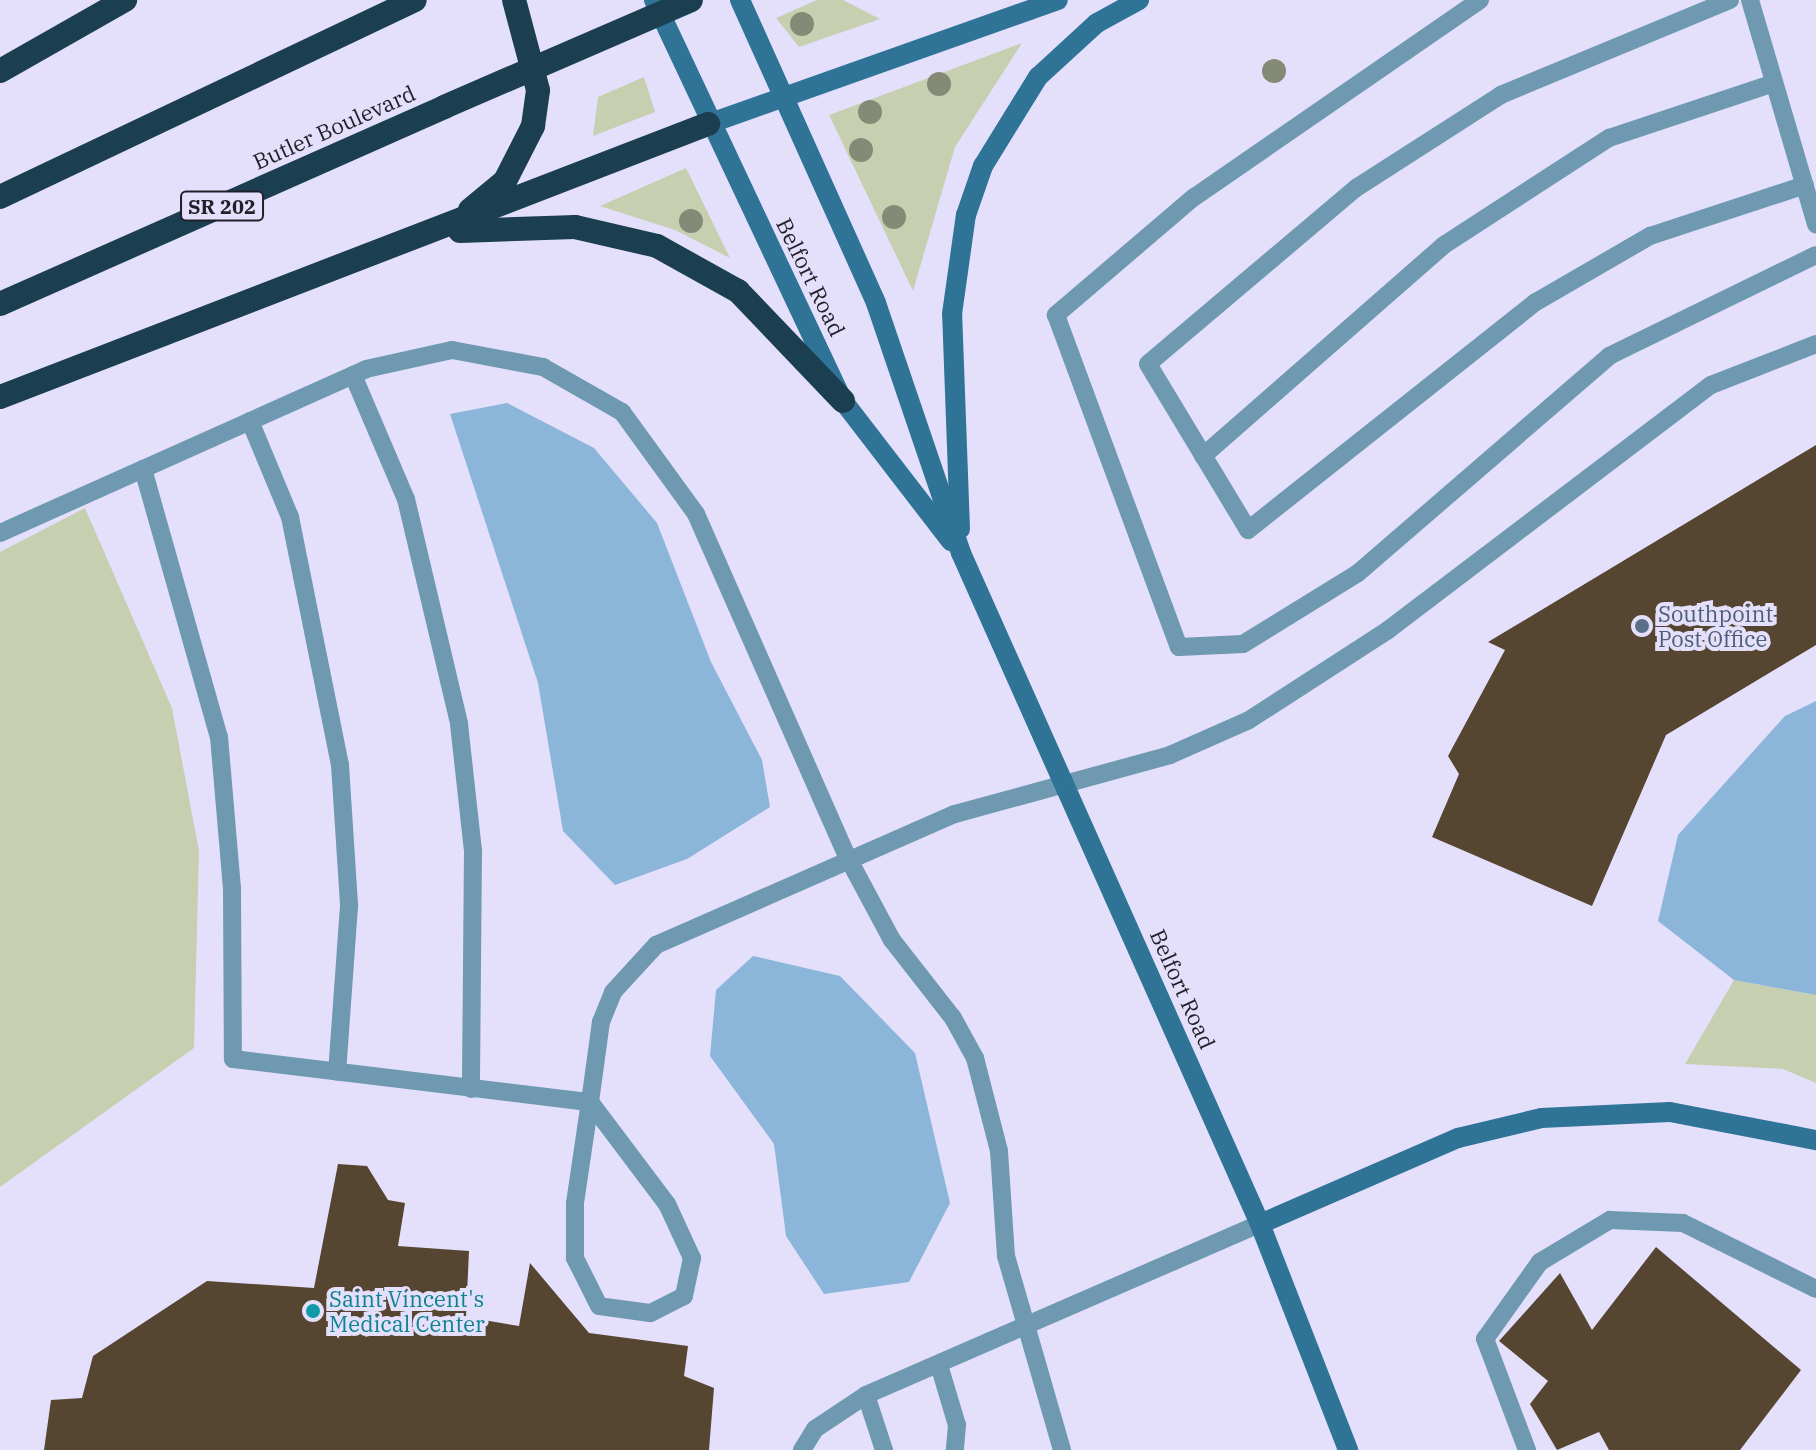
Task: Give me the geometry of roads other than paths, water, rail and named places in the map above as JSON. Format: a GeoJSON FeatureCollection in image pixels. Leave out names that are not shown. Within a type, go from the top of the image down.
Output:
{"type":"FeatureCollection","features":[{"type":"Feature","properties":{"kind":"highway"},"geometry":{"type":"LineString","coordinates":[[0,71],[125,0]]}},
{"type":"Feature","properties":{"kind":"highway"},"geometry":{"type":"LineString","coordinates":[[422,235],[474,208],[521,157],[538,90],[514,0]]}},
{"type":"Feature","properties":{"kind":"highway","name":"Butler Boulevard"},"geometry":{"type":"LineString","coordinates":[[0,304],[691,0]]}},
{"type":"Feature","properties":{"kind":"highway"},"geometry":{"type":"LineString","coordinates":[[0,197],[407,4]]}},
{"type":"Feature","properties":{"kind":"highway"},"geometry":{"type":"LineString","coordinates":[[0,397],[260,291],[422,235],[708,124]]}},
{"type":"Feature","properties":{"kind":"highway"},"geometry":{"type":"LineString","coordinates":[[422,235],[575,227],[657,246],[738,291],[843,401]]}},
{"type":"Feature","properties":{"kind":"main road","name":"Belfort Road"},"geometry":{"type":"LineString","coordinates":[[654,0],[708,124],[843,401],[961,553]]}},
{"type":"Feature","properties":{"kind":"main road","name":"Belfort Road"},"geometry":{"type":"LineString","coordinates":[[740,0],[876,303],[961,553],[1260,1224],[1348,1450]]}},
{"type":"Feature","properties":{"kind":"main road"},"geometry":{"type":"LineString","coordinates":[[708,124],[1058,0]]}},
{"type":"Feature","properties":{"kind":"main road"},"geometry":{"type":"LineString","coordinates":[[961,553],[952,314],[966,215],[983,166],[1038,77],[1097,23],[1139,0]]}},
{"type":"Feature","properties":{"kind":"main road"},"geometry":{"type":"LineString","coordinates":[[1260,1224],[1458,1138],[1541,1118],[1670,1112],[1816,1140]]}},
{"type":"Feature","properties":{"kind":"lane"},"geometry":{"type":"LineString","coordinates":[[1480,0],[1194,197],[1056,315],[1179,647],[1243,644],[1358,573],[1609,356],[1816,255]]}},
{"type":"Feature","properties":{"kind":"lane"},"geometry":{"type":"LineString","coordinates":[[1730,0],[1501,95],[1356,188],[1148,364],[1248,530],[1536,302],[1650,236],[1805,185]]}},
{"type":"Feature","properties":{"kind":"lane"},"geometry":{"type":"LineString","coordinates":[[1750,0],[1816,224]]}},
{"type":"Feature","properties":{"kind":"lane"},"geometry":{"type":"LineString","coordinates":[[1203,456],[1444,245],[1609,138],[1774,83]]}},
{"type":"Feature","properties":{"kind":"lane"},"geometry":{"type":"LineString","coordinates":[[143,469],[219,737],[232,888],[233,1059],[590,1102],[667,1204],[692,1258],[684,1296],[650,1313],[599,1306],[575,1258],[590,1102],[601,1022],[637,962],[716,915],[955,814],[1170,755],[1249,720],[1388,630],[1711,385],[1816,344]]}},
{"type":"Feature","properties":{"kind":"lane"},"geometry":{"type":"LineString","coordinates":[[0,533],[353,375],[452,350],[543,367],[622,412],[696,514],[848,858],[892,940],[975,1058],[999,1151],[1006,1256],[1030,1328],[1062,1450]]}},
{"type":"Feature","properties":{"kind":"lane"},"geometry":{"type":"LineString","coordinates":[[353,375],[406,499],[459,724],[473,850],[471,1089]]}},
{"type":"Feature","properties":{"kind":"lane"},"geometry":{"type":"LineString","coordinates":[[250,421],[290,517],[340,765],[349,906],[337,1072]]}},
{"type":"Feature","properties":{"kind":"lane"},"geometry":{"type":"LineString","coordinates":[[1527,1450],[1485,1339],[1540,1262],[1610,1220],[1683,1223],[1816,1289]]}},
{"type":"Feature","properties":{"kind":"lane"},"geometry":{"type":"LineString","coordinates":[[802,1450],[815,1429],[866,1395],[1030,1328],[1260,1224]]}},
{"type":"Feature","properties":{"kind":"lane"},"geometry":{"type":"LineString","coordinates":[[939,1365],[957,1425],[955,1450]]}},
{"type":"Feature","properties":{"kind":"lane"},"geometry":{"type":"LineString","coordinates":[[866,1395],[884,1450]]}},
{"type":"Feature","properties":{"kind":"water"},"geometry":{"type":"Polygon","coordinates":[[[507,403],[594,448],[657,523],[711,662],[762,760],[770,807],[687,859],[615,885],[563,831],[538,683],[450,414],[507,403]]]}},
{"type":"Feature","properties":{"kind":"water"},"geometry":{"type":"Polygon","coordinates":[[[1816,701],[1816,995],[1734,980],[1658,921],[1678,835],[1785,716],[1816,701]]]}},
{"type":"Feature","properties":{"kind":"water"},"geometry":{"type":"Polygon","coordinates":[[[753,956],[840,976],[915,1053],[950,1203],[909,1282],[824,1294],[786,1236],[774,1144],[710,1056],[716,990],[753,956]]]}},
{"type":"Feature","properties":{"kind":"place","name":"Southpoint Post Office"},"geometry":{"type":"Point","coordinates":[1642,626]}},
{"type":"Feature","properties":{"kind":"place","name":"Saint Vincent's Medical Center"},"geometry":{"type":"Point","coordinates":[313,1311]}}]}
